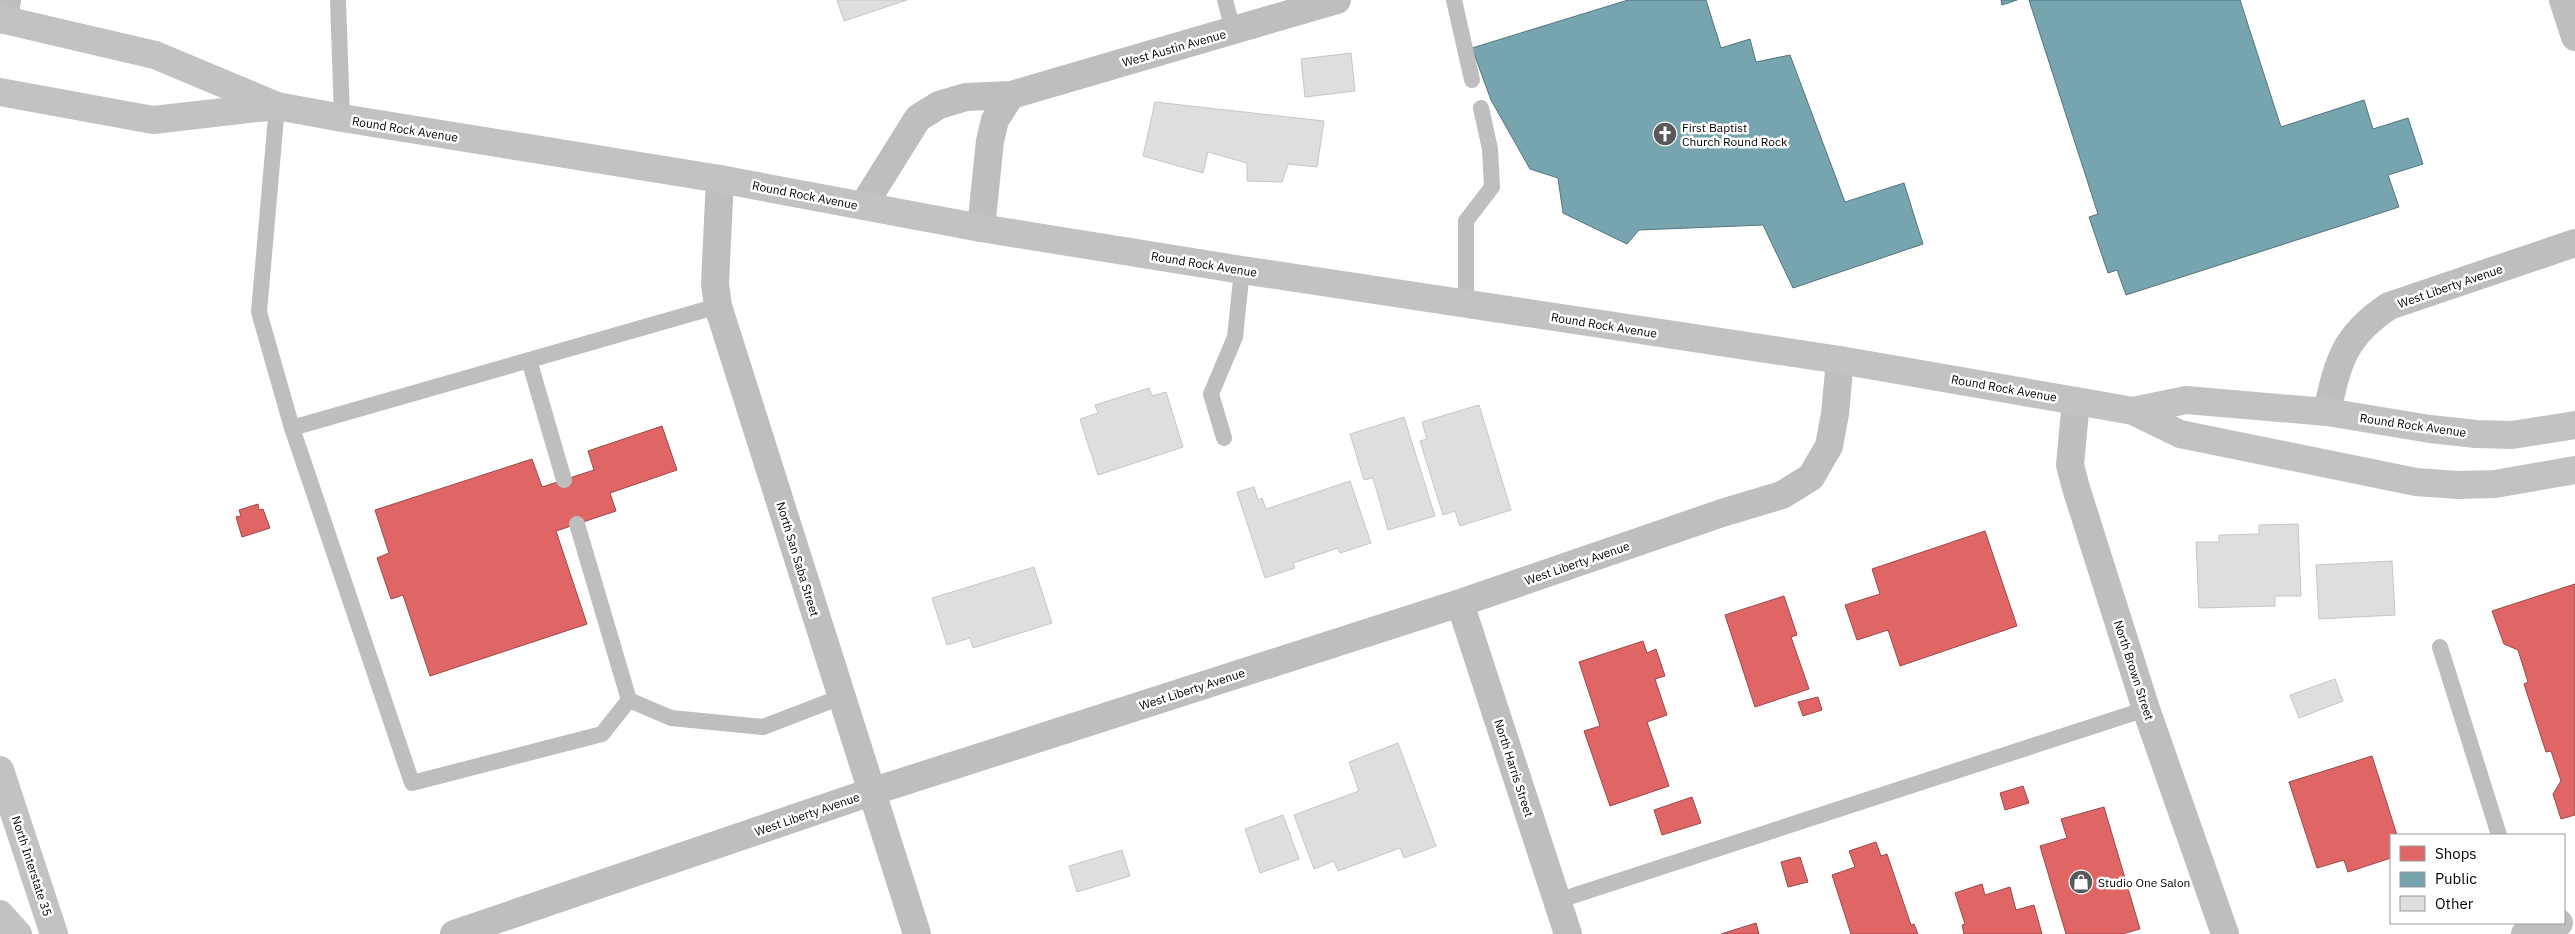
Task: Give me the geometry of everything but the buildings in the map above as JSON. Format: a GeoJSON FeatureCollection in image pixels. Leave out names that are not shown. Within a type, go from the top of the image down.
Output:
{"type":"FeatureCollection","features":[{"type":"Feature","properties":{"kind":"street","name":"West Austin Avenue"},"geometry":{"type":"LineString","coordinates":[[863,206],[918,118],[939,105],[966,97],[1011,95],[1337,0]]}},
{"type":"Feature","properties":{"kind":"street"},"geometry":{"type":"LineString","coordinates":[[2563,0],[2575,37]]}},
{"type":"Feature","properties":{"kind":"street","name":"Round Rock Avenue"},"geometry":{"type":"LineString","coordinates":[[3,13],[155,55],[277,106],[342,118],[720,179],[981,228],[1242,270],[1840,360],[2133,411],[2180,434],[2416,482],[2458,485],[2495,484],[2575,470]]}},
{"type":"Feature","properties":{"kind":"street","name":"Round Rock Avenue"},"geometry":{"type":"LineString","coordinates":[[0,92],[153,120],[277,106]]}},
{"type":"Feature","properties":{"kind":"street"},"geometry":{"type":"LineString","coordinates":[[981,228],[990,141],[995,120],[1011,95]]}},
{"type":"Feature","properties":{"kind":"street","name":"North San Saba Street"},"geometry":{"type":"LineString","coordinates":[[720,179],[715,284],[718,306],[870,792],[917,934]]}},
{"type":"Feature","properties":{"kind":"street","name":"West Liberty Avenue"},"geometry":{"type":"LineString","coordinates":[[2327,412],[2335,372],[2348,344],[2369,320],[2389,306],[2575,244]]}},
{"type":"Feature","properties":{"kind":"street","name":"West Liberty Avenue"},"geometry":{"type":"LineString","coordinates":[[454,934],[870,792],[1460,603],[1722,513],[1782,495],[1811,477],[1829,446],[1835,414],[1840,360]]}},
{"type":"Feature","properties":{"kind":"street","name":"Round Rock Avenue"},"geometry":{"type":"LineString","coordinates":[[2133,411],[2186,400],[2327,412],[2430,429],[2476,434],[2512,435],[2575,425]]}},
{"type":"Feature","properties":{"kind":"street","name":"North Brown Street"},"geometry":{"type":"LineString","coordinates":[[2076,401],[2070,465],[2146,709],[2225,934]]}},
{"type":"Feature","properties":{"kind":"street","name":"North Harris Street"},"geometry":{"type":"LineString","coordinates":[[1460,603],[1568,934]]}},
{"type":"Feature","properties":{"kind":"street","name":"North Interstate 35"},"geometry":{"type":"LineString","coordinates":[[0,770],[54,934]]}},
{"type":"Feature","properties":{"kind":"street"},"geometry":{"type":"LineString","coordinates":[[0,914],[18,934]]}},
{"type":"Feature","properties":{"kind":"street"},"geometry":{"type":"LineString","coordinates":[[2527,930],[2554,924]]}},
{"type":"Feature","properties":{"kind":"lane"},"geometry":{"type":"LineString","coordinates":[[338,0],[342,118]]}},
{"type":"Feature","properties":{"kind":"lane"},"geometry":{"type":"LineString","coordinates":[[1226,0],[1233,30]]}},
{"type":"Feature","properties":{"kind":"lane"},"geometry":{"type":"LineString","coordinates":[[1454,0],[1472,80]]}},
{"type":"Feature","properties":{"kind":"lane"},"geometry":{"type":"LineString","coordinates":[[277,106],[259,312],[292,428],[412,783],[602,734],[629,700]]}},
{"type":"Feature","properties":{"kind":"lane"},"geometry":{"type":"LineString","coordinates":[[1466,304],[1466,221],[1492,187],[1490,149],[1481,108]]}},
{"type":"Feature","properties":{"kind":"lane"},"geometry":{"type":"LineString","coordinates":[[1224,438],[1211,394],[1235,337],[1242,270]]}},
{"type":"Feature","properties":{"kind":"lane"},"geometry":{"type":"LineString","coordinates":[[292,428],[718,306]]}},
{"type":"Feature","properties":{"kind":"lane"},"geometry":{"type":"LineString","coordinates":[[529,360],[564,480]]}},
{"type":"Feature","properties":{"kind":"lane"},"geometry":{"type":"LineString","coordinates":[[577,524],[629,700]]}},
{"type":"Feature","properties":{"kind":"lane"},"geometry":{"type":"LineString","coordinates":[[2440,647],[2499,834]]}},
{"type":"Feature","properties":{"kind":"lane"},"geometry":{"type":"LineString","coordinates":[[629,700],[671,718],[763,727],[841,696]]}},
{"type":"Feature","properties":{"kind":"lane"},"geometry":{"type":"LineString","coordinates":[[1557,901],[2146,709]]}},
{"type":"Feature","properties":{"kind":"place","name":"First Baptist Church Round Rock"},"geometry":{"type":"Point","coordinates":[1665,134]}},
{"type":"Feature","properties":{"kind":"place","name":"Studio One Salon"},"geometry":{"type":"Point","coordinates":[2081,882]}}]}
